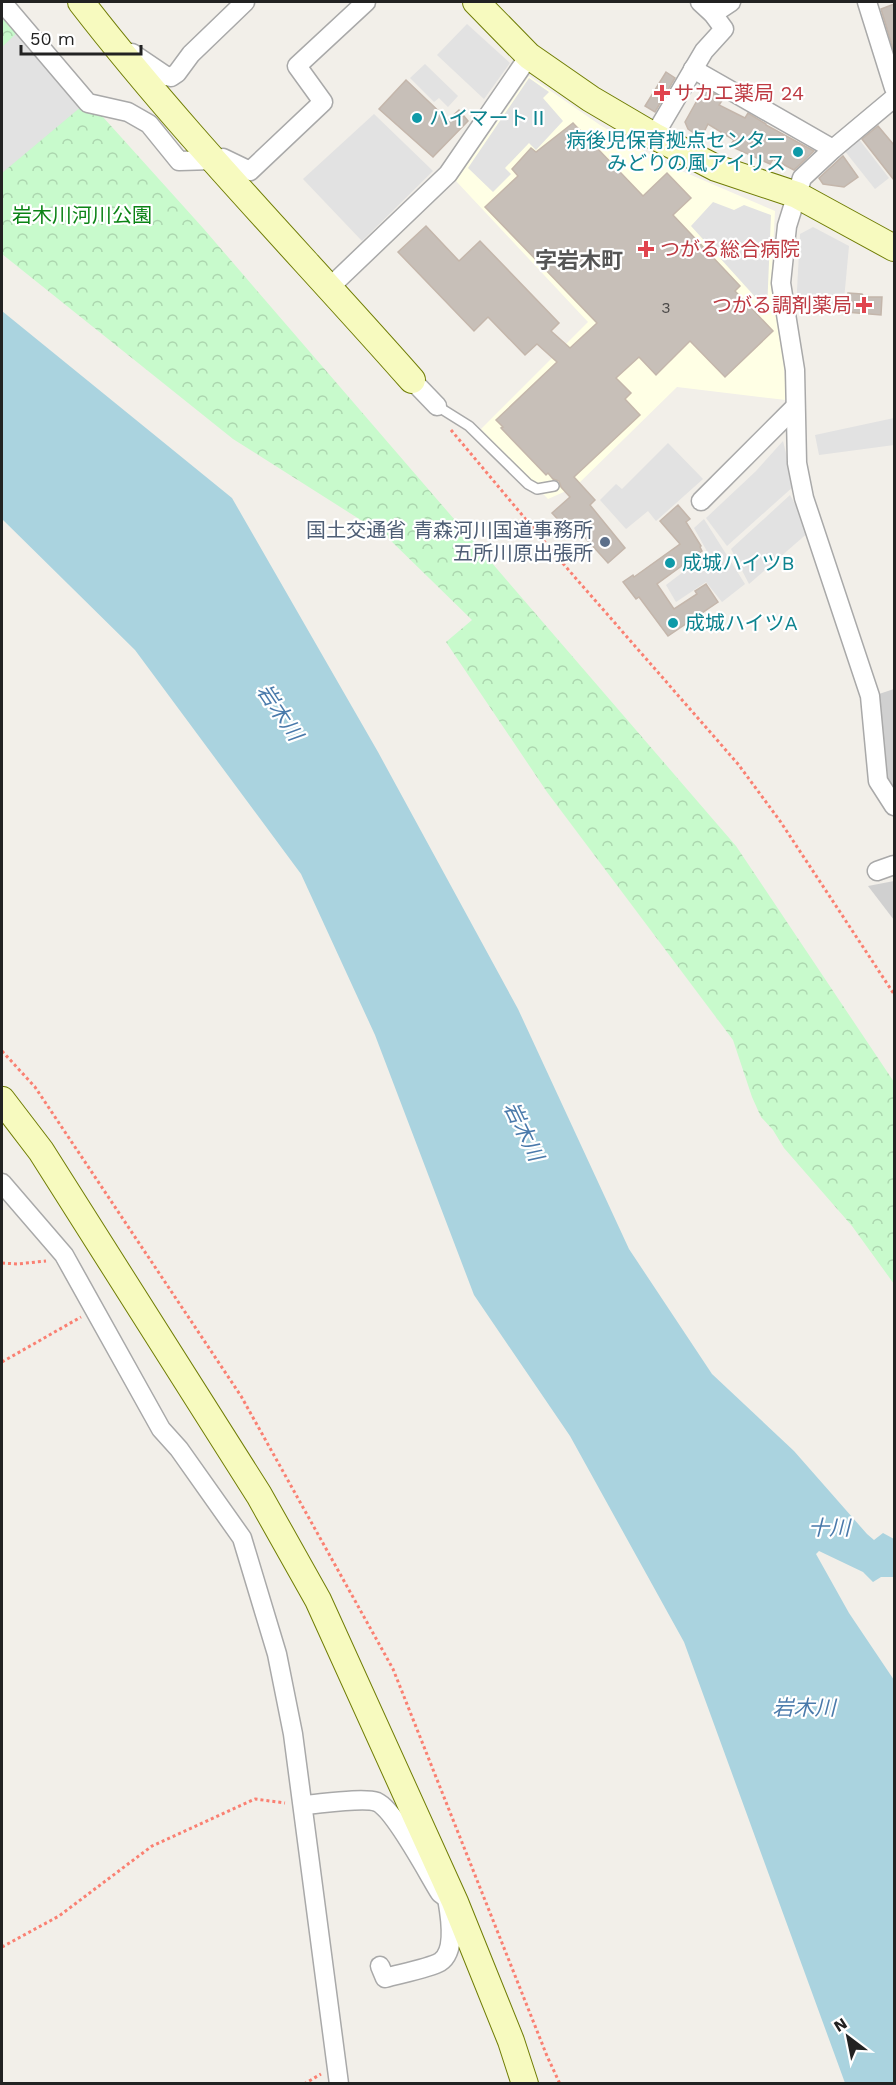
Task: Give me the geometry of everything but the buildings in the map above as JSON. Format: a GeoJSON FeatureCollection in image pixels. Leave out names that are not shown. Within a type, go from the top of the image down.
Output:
{"type":"FeatureCollection","features":[{"type":"Feature","properties":{"kind":"street"},"geometry":{"type":"LineString","coordinates":[[2,2],[88,103],[128,112],[148,124],[179,161],[223,158],[250,171],[323,102],[297,66],[366,2]]}},
{"type":"Feature","properties":{"kind":"street"},"geometry":{"type":"LineString","coordinates":[[81,2],[214,160],[437,406]]}},
{"type":"Feature","properties":{"kind":"street"},"geometry":{"type":"LineString","coordinates":[[126,58],[132,53],[171,77],[177,73],[191,54],[245,2]]}},
{"type":"Feature","properties":{"kind":"street"},"geometry":{"type":"LineString","coordinates":[[476,2],[529,56],[591,99],[654,136],[716,168],[797,195],[893,245]]}},
{"type":"Feature","properties":{"kind":"street"},"geometry":{"type":"LineString","coordinates":[[654,136],[704,51],[724,29],[706,8],[731,2]]}},
{"type":"Feature","properties":{"kind":"street"},"geometry":{"type":"LineString","coordinates":[[867,2],[894,88]]}},
{"type":"Feature","properties":{"kind":"street"},"geometry":{"type":"LineString","coordinates":[[330,287],[448,174],[529,56]]}},
{"type":"Feature","properties":{"kind":"street"},"geometry":{"type":"LineString","coordinates":[[693,69],[832,149]]}},
{"type":"Feature","properties":{"kind":"street"},"geometry":{"type":"LineString","coordinates":[[894,98],[832,149],[802,178],[787,226],[781,283],[795,370],[797,463],[804,498],[870,696],[878,781],[894,806]]}},
{"type":"Feature","properties":{"kind":"street"},"geometry":{"type":"LineString","coordinates":[[701,501],[795,406]]}},
{"type":"Feature","properties":{"kind":"street"},"geometry":{"type":"LineString","coordinates":[[2,1100],[41,1151],[259,1495],[318,1600],[511,2041],[525,2084]]}},
{"type":"Feature","properties":{"kind":"street"},"geometry":{"type":"LineString","coordinates":[[2,1183],[66,1259],[161,1429],[179,1449],[242,1538],[277,1654],[293,1734],[339,2084]]}},
{"type":"Feature","properties":{"kind":"street"},"geometry":{"type":"LineString","coordinates":[[303,1805],[366,1800],[379,1803],[394,1817],[440,1893],[450,1899]]}},
{"type":"Feature","properties":{"kind":"street"},"geometry":{"type":"LineString","coordinates":[[380,1966],[385,1978],[440,1962],[447,1954],[450,1943],[450,1899]]}},
{"type":"Feature","properties":{"kind":"lane"},"geometry":{"type":"LineString","coordinates":[[437,406],[469,426],[528,484],[537,489],[554,486]]}},
{"type":"Feature","properties":{"kind":"path"},"geometry":{"type":"LineString","coordinates":[[437,406],[447,426],[466,450],[738,764],[780,821],[894,994]]}},
{"type":"Feature","properties":{"kind":"path"},"geometry":{"type":"LineString","coordinates":[[2,1263],[17,1264],[66,1259]]}},
{"type":"Feature","properties":{"kind":"path"},"geometry":{"type":"LineString","coordinates":[[2,1362],[94,1310]]}},
{"type":"Feature","properties":{"kind":"path"},"geometry":{"type":"LineString","coordinates":[[2,1947],[59,1916],[152,1846],[255,1799],[303,1805]]}},
{"type":"Feature","properties":{"kind":"shaded area"},"geometry":{"type":"Polygon","coordinates":[[[467,24],[510,63],[484,99],[437,55],[467,24]]]}},
{"type":"Feature","properties":{"kind":"shaded area"},"geometry":{"type":"Polygon","coordinates":[[[18,32],[82,106],[2,173],[2,47],[18,32]]]}},
{"type":"Feature","properties":{"kind":"shaded area"},"geometry":{"type":"Polygon","coordinates":[[[425,64],[458,96],[448,107],[439,98],[434,102],[410,78],[425,64]]]}},
{"type":"Feature","properties":{"kind":"shaded area","name":"つがる総合病院"},"geometry":{"type":"Polygon","coordinates":[[[529,76],[600,125],[670,166],[775,211],[771,288],[783,349],[786,400],[677,387],[575,487],[548,499],[481,429],[588,322],[456,181],[529,76]]]}},
{"type":"Feature","properties":{"kind":"shaded area"},"geometry":{"type":"Polygon","coordinates":[[[529,78],[549,92],[543,98],[563,121],[536,150],[529,143],[505,168],[511,174],[493,192],[468,168],[529,78]]]}},
{"type":"Feature","properties":{"kind":"shaded area"},"geometry":{"type":"Polygon","coordinates":[[[374,114],[433,171],[362,241],[303,179],[374,114]]]}},
{"type":"Feature","properties":{"kind":"shaded area"},"geometry":{"type":"Polygon","coordinates":[[[858,138],[889,178],[875,189],[844,150],[858,138]]]}},
{"type":"Feature","properties":{"kind":"shaded area"},"geometry":{"type":"Polygon","coordinates":[[[713,202],[734,210],[744,205],[771,215],[767,310],[691,226],[713,202]]]}},
{"type":"Feature","properties":{"kind":"shaded area"},"geometry":{"type":"Polygon","coordinates":[[[813,227],[849,246],[843,311],[796,309],[800,234],[813,227]]]}},
{"type":"Feature","properties":{"kind":"shaded area"},"geometry":{"type":"Polygon","coordinates":[[[894,418],[894,445],[819,455],[815,435],[894,418]]]}},
{"type":"Feature","properties":{"kind":"shaded area"},"geometry":{"type":"Polygon","coordinates":[[[783,441],[794,486],[727,546],[706,518],[756,471],[783,441]]]}},
{"type":"Feature","properties":{"kind":"shaded area"},"geometry":{"type":"Polygon","coordinates":[[[668,443],[703,479],[656,521],[648,511],[626,529],[600,500],[616,484],[622,489],[668,443]]]}},
{"type":"Feature","properties":{"kind":"shaded area"},"geometry":{"type":"Polygon","coordinates":[[[790,495],[810,531],[749,584],[731,549],[790,495]]]}},
{"type":"Feature","properties":{"kind":"shaded area"},"geometry":{"type":"Polygon","coordinates":[[[704,519],[745,584],[722,602],[706,582],[676,602],[666,585],[708,553],[694,528],[704,519]]]}},
{"type":"Feature","properties":{"kind":"shaded area"},"geometry":{"type":"Polygon","coordinates":[[[894,689],[894,794],[888,784],[876,695],[894,689]]]}},
{"type":"Feature","properties":{"kind":"shaded area"},"geometry":{"type":"Polygon","coordinates":[[[894,881],[894,920],[868,886],[894,881]]]}},
{"type":"Feature","properties":{"kind":"green space","name":"岩木川河川公園"},"geometry":{"type":"Polygon","coordinates":[[[2,5],[203,228],[736,846],[894,1082],[894,1284],[852,1226],[784,1148],[773,1130],[761,1117],[733,1040],[547,792],[446,642],[472,620],[386,536],[233,439],[2,254],[2,5]]]}},
{"type":"Feature","properties":{"kind":"water","name":"岩木川"},"geometry":{"type":"Polygon","coordinates":[[[2,311],[232,498],[378,752],[518,1009],[629,1249],[712,1374],[794,1451],[867,1534],[874,1540],[883,1533],[894,1539],[894,1577],[881,1577],[873,1582],[863,1572],[819,1551],[816,1554],[849,1613],[894,1680],[894,2083],[845,2083],[684,1642],[570,1436],[474,1295],[375,1035],[301,874],[135,650],[2,519],[2,311]]]}},
{"type":"Feature","properties":{"kind":"place","name":"サカエ薬局 24"},"geometry":{"type":"Point","coordinates":[662,93]}},
{"type":"Feature","properties":{"kind":"place","name":"ハイマートⅡ"},"geometry":{"type":"Point","coordinates":[417,118]}},
{"type":"Feature","properties":{"kind":"place","name":"病後児保育拠点センター みどりの風アイリス"},"geometry":{"type":"Point","coordinates":[798,152]}},
{"type":"Feature","properties":{"kind":"place","name":"つがる総合病院"},"geometry":{"type":"Point","coordinates":[646,249]}},
{"type":"Feature","properties":{"kind":"place","name":"つがる調剤薬局"},"geometry":{"type":"Point","coordinates":[864,305]}},
{"type":"Feature","properties":{"kind":"place","name":"国土交通省 青森河川国道事務所 五所川原出張所"},"geometry":{"type":"Point","coordinates":[605,542]}},
{"type":"Feature","properties":{"kind":"place","name":"成城ハイツB"},"geometry":{"type":"Point","coordinates":[670,563]}},
{"type":"Feature","properties":{"kind":"place","name":"成城ハイツA"},"geometry":{"type":"Point","coordinates":[673,623]}},
{"type":"Feature","properties":{"kind":"district","name":"字岩木町"},"geometry":{"type":"Point","coordinates":[579,260]}},
{"type":"Feature","properties":{"kind":"water label","name":"十川"},"geometry":{"type":"Point","coordinates":[829,1527]}}]}
